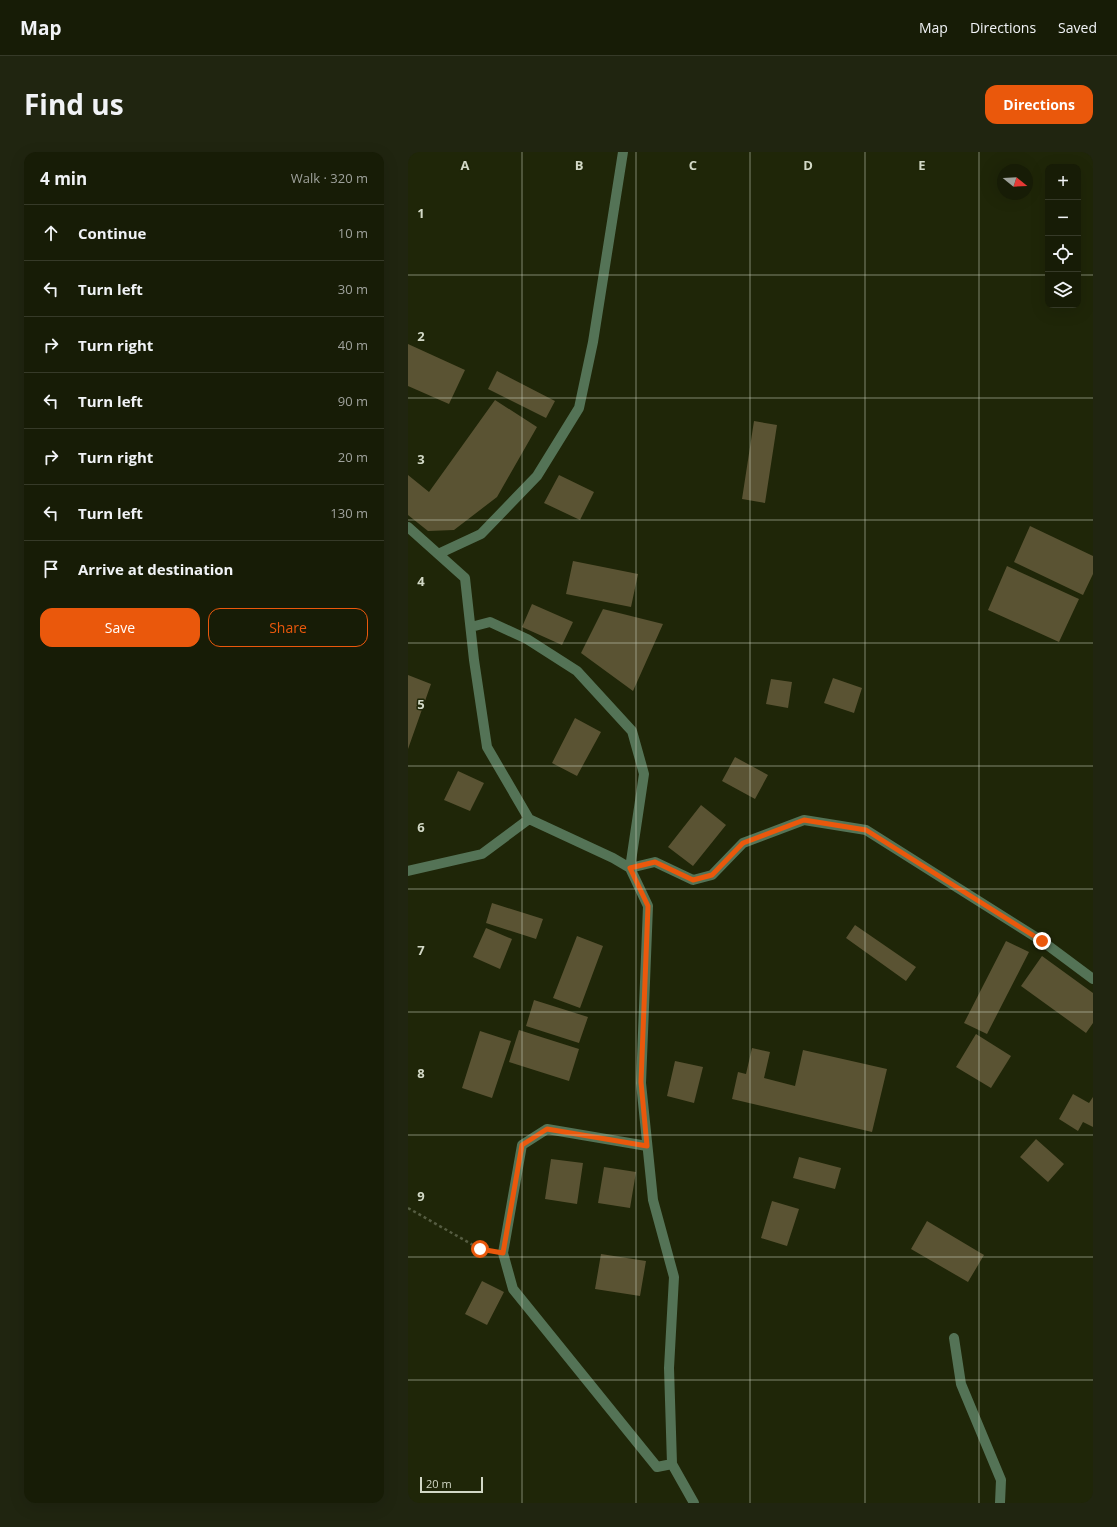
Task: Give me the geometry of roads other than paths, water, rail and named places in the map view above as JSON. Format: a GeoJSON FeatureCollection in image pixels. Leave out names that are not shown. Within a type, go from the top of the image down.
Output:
{"type":"FeatureCollection","features":[{"type":"Feature","properties":{"kind":"street"},"geometry":{"type":"LineString","coordinates":[[438,554],[481,534],[532,482],[580,408],[593,342],[623,152]]}},
{"type":"Feature","properties":{"kind":"street"},"geometry":{"type":"LineString","coordinates":[[409,528],[465,578],[470,627],[487,747],[529,819],[613,858],[630,868],[655,862],[693,880],[712,875],[743,843],[804,820],[866,830],[1042,941],[1093,979]]}},
{"type":"Feature","properties":{"kind":"street"},"geometry":{"type":"LineString","coordinates":[[470,627],[490,622],[526,638],[577,671],[632,731],[644,774],[630,868],[648,906],[641,1082],[653,1200],[674,1277],[669,1368],[672,1464],[694,1503]]}},
{"type":"Feature","properties":{"kind":"street"},"geometry":{"type":"LineString","coordinates":[[408,871],[482,854],[529,819]]}},
{"type":"Feature","properties":{"kind":"street"},"geometry":{"type":"LineString","coordinates":[[647,1146],[547,1129],[522,1145],[503,1253],[513,1288],[523,1301],[657,1467],[672,1464]]}},
{"type":"Feature","properties":{"kind":"street"},"geometry":{"type":"LineString","coordinates":[[954,1338],[961,1384],[1001,1480],[1000,1503]]}}]}
